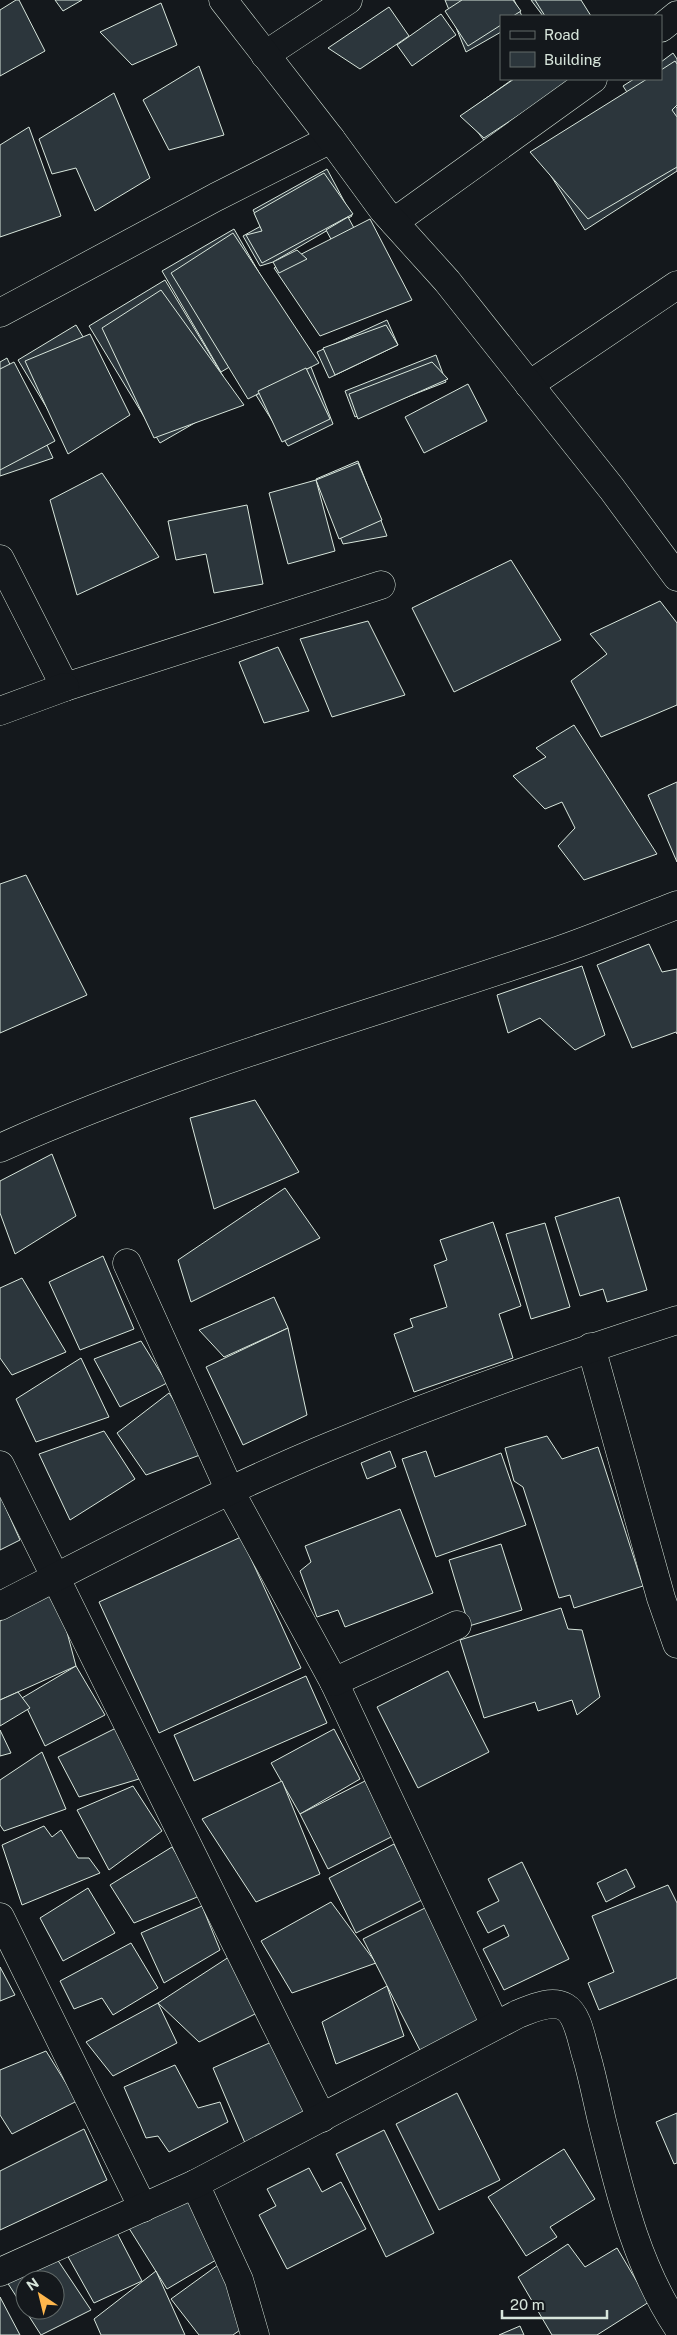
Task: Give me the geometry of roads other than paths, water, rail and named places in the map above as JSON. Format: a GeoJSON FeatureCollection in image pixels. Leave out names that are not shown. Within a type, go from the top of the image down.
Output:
{"type":"FeatureCollection","features":[{"type":"Feature","properties":{"kind":"main road"},"geometry":{"type":"LineString","coordinates":[[223,0],[394,222],[448,282],[528,385],[612,488],[677,577]]}},
{"type":"Feature","properties":{"kind":"main road"},"geometry":{"type":"LineString","coordinates":[[265,55],[348,0]]}},
{"type":"Feature","properties":{"kind":"main road"},"geometry":{"type":"LineString","coordinates":[[662,27],[677,15]]}},
{"type":"Feature","properties":{"kind":"main road"},"geometry":{"type":"LineString","coordinates":[[394,222],[591,80]]}},
{"type":"Feature","properties":{"kind":"main road"},"geometry":{"type":"LineString","coordinates":[[0,313],[216,197],[331,139]]}},
{"type":"Feature","properties":{"kind":"main road"},"geometry":{"type":"LineString","coordinates":[[528,385],[677,285]]}},
{"type":"Feature","properties":{"kind":"main road"},"geometry":{"type":"LineString","coordinates":[[0,559],[65,687]]}},
{"type":"Feature","properties":{"kind":"main road"},"geometry":{"type":"LineString","coordinates":[[0,711],[65,687],[381,585]]}},
{"type":"Feature","properties":{"kind":"main road"},"geometry":{"type":"LineString","coordinates":[[0,1148],[103,1105],[278,1041],[544,956],[677,905]]}},
{"type":"Feature","properties":{"kind":"main road"},"geometry":{"type":"LineString","coordinates":[[127,1263],[230,1491],[334,1682],[495,2025]]}},
{"type":"Feature","properties":{"kind":"main road"},"geometry":{"type":"LineString","coordinates":[[0,1606],[230,1491],[332,1445],[487,1384],[591,1347],[677,1320]]}},
{"type":"Feature","properties":{"kind":"main road"},"geometry":{"type":"LineString","coordinates":[[591,1347],[661,1598],[677,1644]]}},
{"type":"Feature","properties":{"kind":"main road"},"geometry":{"type":"LineString","coordinates":[[0,1465],[322,2118]]}},
{"type":"Feature","properties":{"kind":"main road"},"geometry":{"type":"LineString","coordinates":[[334,1682],[457,1625]]}},
{"type":"Feature","properties":{"kind":"main road"},"geometry":{"type":"LineString","coordinates":[[0,1917],[143,2208]]}},
{"type":"Feature","properties":{"kind":"main road"},"geometry":{"type":"LineString","coordinates":[[0,2272],[195,2184],[495,2025],[518,2014],[550,2004],[558,2004],[570,2012],[588,2063],[624,2206],[653,2287],[677,2326]]}},
{"type":"Feature","properties":{"kind":"main road"},"geometry":{"type":"LineString","coordinates":[[195,2184],[239,2280],[255,2335]]}}]}
